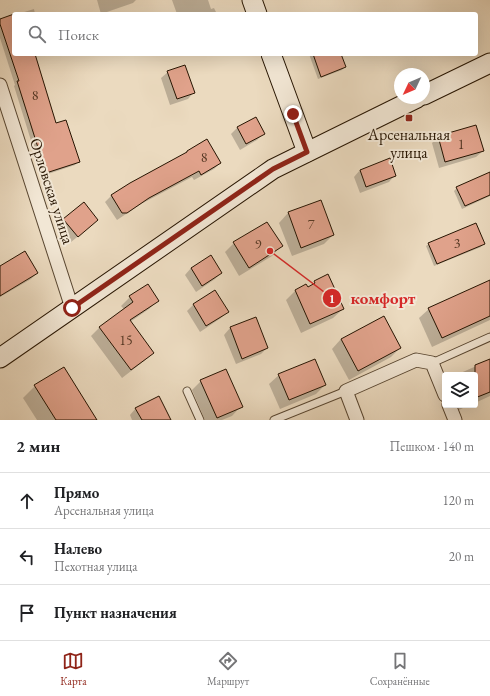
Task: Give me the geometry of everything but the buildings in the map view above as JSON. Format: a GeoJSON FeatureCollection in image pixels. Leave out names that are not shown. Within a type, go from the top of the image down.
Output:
{"type":"FeatureCollection","features":[{"type":"Feature","properties":{"kind":"street"},"geometry":{"type":"LineString","coordinates":[[252,0],[256,12]]}},
{"type":"Feature","properties":{"kind":"street"},"geometry":{"type":"LineString","coordinates":[[272,56],[307,152]]}},
{"type":"Feature","properties":{"kind":"street"},"geometry":{"type":"LineString","coordinates":[[430,92],[490,63]]}},
{"type":"Feature","properties":{"kind":"street","name":"Орловская улица"},"geometry":{"type":"LineString","coordinates":[[0,85],[72,308]]}},
{"type":"Feature","properties":{"kind":"street"},"geometry":{"type":"LineString","coordinates":[[0,358],[273,169],[405,104]]}},
{"type":"Feature","properties":{"kind":"street"},"geometry":{"type":"LineString","coordinates":[[357,420],[346,391],[416,360],[432,363],[442,388]]}},
{"type":"Feature","properties":{"kind":"street"},"geometry":{"type":"LineString","coordinates":[[450,408],[455,420]]}},
{"type":"Feature","properties":{"kind":"lane"},"geometry":{"type":"LineString","coordinates":[[432,363],[490,337]]}},
{"type":"Feature","properties":{"kind":"lane"},"geometry":{"type":"LineString","coordinates":[[187,391],[200,420]]}},
{"type":"Feature","properties":{"kind":"lane"},"geometry":{"type":"LineString","coordinates":[[274,420],[346,391]]}},
{"type":"Feature","properties":{"kind":"place","name":"Арсенальная улица"},"geometry":{"type":"Point","coordinates":[409,118]}},
{"type":"Feature","properties":{"kind":"place","name":"комфорт"},"geometry":{"type":"Point","coordinates":[270,251]}},
{"type":"Feature","properties":{"kind":"route"},"geometry":{"type":"LineString","coordinates":[[72,308],[273,169],[307,152],[293,114]]}}]}
